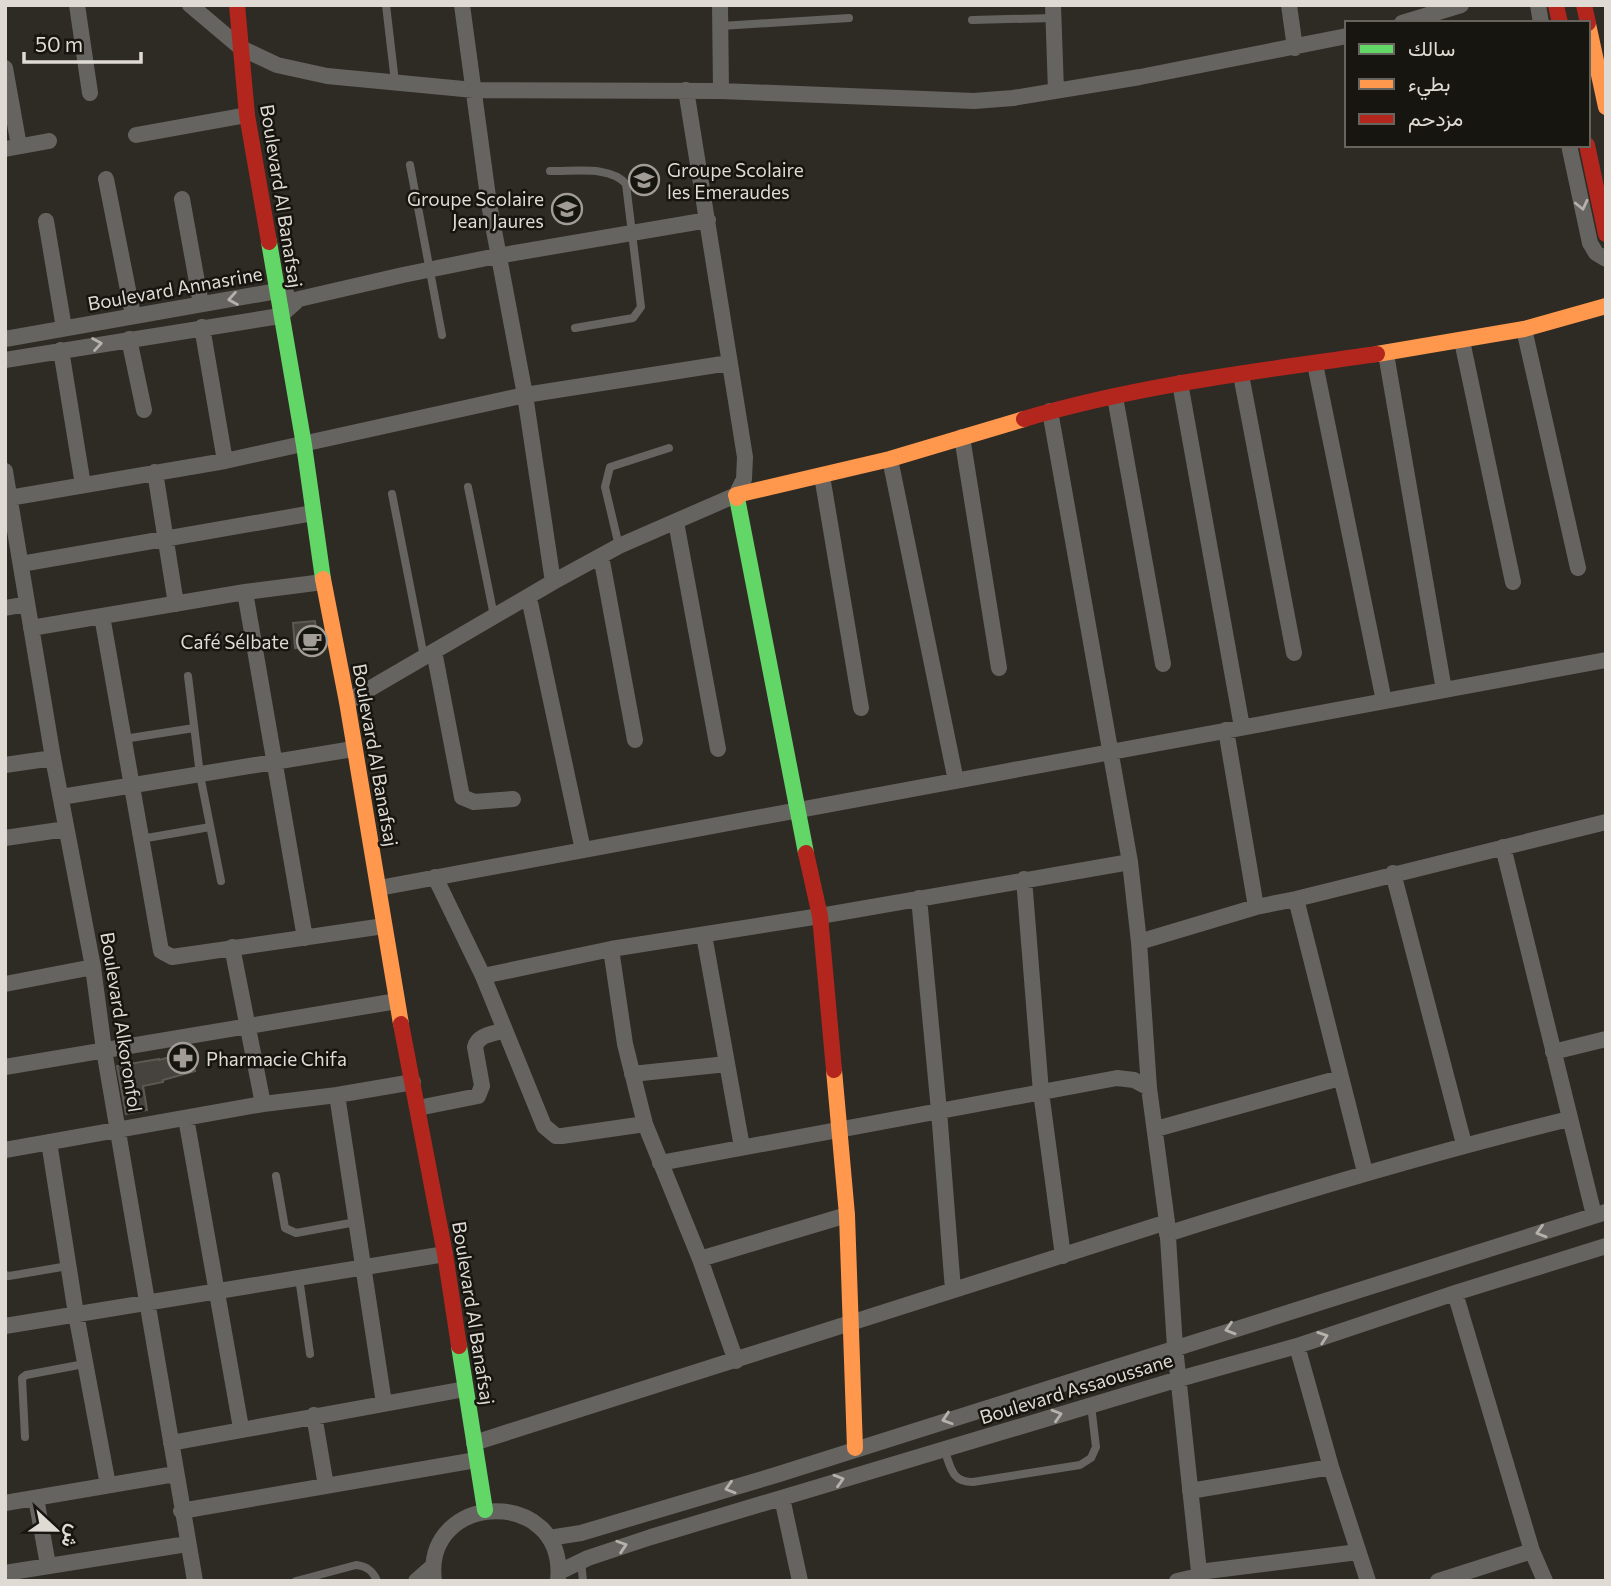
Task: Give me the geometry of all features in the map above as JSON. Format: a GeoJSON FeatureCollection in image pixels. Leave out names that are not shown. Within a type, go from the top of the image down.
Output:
{"type":"FeatureCollection","features":[{"type":"Feature","properties":{"kind":"street"},"geometry":{"type":"LineString","coordinates":[[77,5],[90,93]]}},
{"type":"Feature","properties":{"kind":"street"},"geometry":{"type":"LineString","coordinates":[[190,5],[241,48],[277,65],[327,76],[474,90],[686,90],[974,101],[1056,91],[1345,36]]}},
{"type":"Feature","properties":{"kind":"street","name":"Boulevard Al Banafsaj"},"geometry":{"type":"LineString","coordinates":[[237,5],[247,116],[304,444],[323,582],[347,702],[397,1002],[445,1254],[485,1510]]}},
{"type":"Feature","properties":{"kind":"street"},"geometry":{"type":"LineString","coordinates":[[462,5],[497,256],[525,395],[553,582]]}},
{"type":"Feature","properties":{"kind":"street"},"geometry":{"type":"LineString","coordinates":[[720,5],[721,91]]}},
{"type":"Feature","properties":{"kind":"street"},"geometry":{"type":"LineString","coordinates":[[1289,5],[1295,48]]}},
{"type":"Feature","properties":{"kind":"street"},"geometry":{"type":"LineString","coordinates":[[1409,21],[1461,5]]}},
{"type":"Feature","properties":{"kind":"street"},"geometry":{"type":"LineString","coordinates":[[1053,12],[1056,91]]}},
{"type":"Feature","properties":{"kind":"street"},"geometry":{"type":"LineString","coordinates":[[1590,32],[1606,107]]}},
{"type":"Feature","properties":{"kind":"street"},"geometry":{"type":"LineString","coordinates":[[5,68],[12,148],[48,141]]}},
{"type":"Feature","properties":{"kind":"street"},"geometry":{"type":"LineString","coordinates":[[686,90],[745,457],[744,479],[736,495],[820,916],[847,1215],[855,1448]]}},
{"type":"Feature","properties":{"kind":"street"},"geometry":{"type":"LineString","coordinates":[[136,135],[247,116]]}},
{"type":"Feature","properties":{"kind":"street"},"geometry":{"type":"LineString","coordinates":[[1569,147],[1590,243],[1596,253],[1606,259]]}},
{"type":"Feature","properties":{"kind":"street"},"geometry":{"type":"LineString","coordinates":[[1587,147],[1606,234]]}},
{"type":"Feature","properties":{"kind":"street"},"geometry":{"type":"LineString","coordinates":[[106,179],[133,315]]}},
{"type":"Feature","properties":{"kind":"street"},"geometry":{"type":"LineString","coordinates":[[182,199],[201,304]]}},
{"type":"Feature","properties":{"kind":"street"},"geometry":{"type":"LineString","coordinates":[[46,220],[64,328]]}},
{"type":"Feature","properties":{"kind":"street"},"geometry":{"type":"LineString","coordinates":[[5,360],[280,316],[299,299],[497,256],[708,220]]}},
{"type":"Feature","properties":{"kind":"street","name":"Boulevard Annasrine"},"geometry":{"type":"LineString","coordinates":[[5,339],[277,291],[299,299]]}},
{"type":"Feature","properties":{"kind":"street"},"geometry":{"type":"LineString","coordinates":[[347,702],[618,546],[736,495],[890,459],[1050,411],[1180,383],[1462,341],[1524,329],[1606,306]]}},
{"type":"Feature","properties":{"kind":"street"},"geometry":{"type":"LineString","coordinates":[[202,327],[225,461]]}},
{"type":"Feature","properties":{"kind":"street"},"geometry":{"type":"LineString","coordinates":[[1524,329],[1578,568]]}},
{"type":"Feature","properties":{"kind":"street"},"geometry":{"type":"LineString","coordinates":[[130,339],[144,410]]}},
{"type":"Feature","properties":{"kind":"street"},"geometry":{"type":"LineString","coordinates":[[1462,341],[1513,582]]}},
{"type":"Feature","properties":{"kind":"street"},"geometry":{"type":"LineString","coordinates":[[61,350],[83,485]]}},
{"type":"Feature","properties":{"kind":"street"},"geometry":{"type":"LineString","coordinates":[[1386,354],[1444,690]]}},
{"type":"Feature","properties":{"kind":"street"},"geometry":{"type":"LineString","coordinates":[[9,498],[225,461],[525,395],[729,363]]}},
{"type":"Feature","properties":{"kind":"street"},"geometry":{"type":"LineString","coordinates":[[1315,364],[1384,701]]}},
{"type":"Feature","properties":{"kind":"street"},"geometry":{"type":"LineString","coordinates":[[1241,375],[1294,653]]}},
{"type":"Feature","properties":{"kind":"street"},"geometry":{"type":"LineString","coordinates":[[1180,383],[1234,729],[1256,907]]}},
{"type":"Feature","properties":{"kind":"street"},"geometry":{"type":"LineString","coordinates":[[1115,397],[1163,664]]}},
{"type":"Feature","properties":{"kind":"street"},"geometry":{"type":"LineString","coordinates":[[1050,411],[1130,862],[1139,942],[1149,1088],[1167,1228],[1175,1347],[1199,1576]]}},
{"type":"Feature","properties":{"kind":"street"},"geometry":{"type":"LineString","coordinates":[[962,438],[999,668]]}},
{"type":"Feature","properties":{"kind":"street"},"geometry":{"type":"LineString","coordinates":[[890,459],[956,780]]}},
{"type":"Feature","properties":{"kind":"street","name":"Boulevard Alkoronfol"},"geometry":{"type":"LineString","coordinates":[[5,471],[53,758],[93,967],[104,1049],[194,1581]]}},
{"type":"Feature","properties":{"kind":"street"},"geometry":{"type":"LineString","coordinates":[[155,472],[176,604]]}},
{"type":"Feature","properties":{"kind":"street"},"geometry":{"type":"LineString","coordinates":[[822,476],[861,708]]}},
{"type":"Feature","properties":{"kind":"street"},"geometry":{"type":"LineString","coordinates":[[21,564],[313,513]]}},
{"type":"Feature","properties":{"kind":"street"},"geometry":{"type":"LineString","coordinates":[[676,522],[718,749]]}},
{"type":"Feature","properties":{"kind":"street"},"geometry":{"type":"LineString","coordinates":[[601,556],[635,740]]}},
{"type":"Feature","properties":{"kind":"street"},"geometry":{"type":"LineString","coordinates":[[31,628],[245,592],[323,582]]}},
{"type":"Feature","properties":{"kind":"street"},"geometry":{"type":"LineString","coordinates":[[245,592],[305,938]]}},
{"type":"Feature","properties":{"kind":"street"},"geometry":{"type":"LineString","coordinates":[[529,598],[583,850]]}},
{"type":"Feature","properties":{"kind":"street"},"geometry":{"type":"LineString","coordinates":[[5,608],[27,604]]}},
{"type":"Feature","properties":{"kind":"street"},"geometry":{"type":"LineString","coordinates":[[102,616],[161,951],[172,957],[384,926]]}},
{"type":"Feature","properties":{"kind":"street"},"geometry":{"type":"LineString","coordinates":[[429,654],[462,797],[481,803],[513,799]]}},
{"type":"Feature","properties":{"kind":"street"},"geometry":{"type":"LineString","coordinates":[[379,888],[1606,660]]}},
{"type":"Feature","properties":{"kind":"street"},"geometry":{"type":"LineString","coordinates":[[61,797],[354,750]]}},
{"type":"Feature","properties":{"kind":"street"},"geometry":{"type":"LineString","coordinates":[[5,765],[53,758]]}},
{"type":"Feature","properties":{"kind":"street"},"geometry":{"type":"LineString","coordinates":[[1139,942],[1256,907],[1606,822]]}},
{"type":"Feature","properties":{"kind":"street"},"geometry":{"type":"LineString","coordinates":[[5,838],[66,829]]}},
{"type":"Feature","properties":{"kind":"street"},"geometry":{"type":"LineString","coordinates":[[1503,848],[1569,1119],[1600,1213]]}},
{"type":"Feature","properties":{"kind":"street"},"geometry":{"type":"LineString","coordinates":[[483,976],[611,949],[1130,862]]}},
{"type":"Feature","properties":{"kind":"street"},"geometry":{"type":"LineString","coordinates":[[1393,873],[1464,1144]]}},
{"type":"Feature","properties":{"kind":"street"},"geometry":{"type":"LineString","coordinates":[[435,877],[483,976],[544,1126],[549,1132],[562,1136],[645,1124]]}},
{"type":"Feature","properties":{"kind":"street"},"geometry":{"type":"LineString","coordinates":[[1024,879],[1041,1092],[1063,1256]]}},
{"type":"Feature","properties":{"kind":"street"},"geometry":{"type":"LineString","coordinates":[[919,898],[953,1290]]}},
{"type":"Feature","properties":{"kind":"street"},"geometry":{"type":"LineString","coordinates":[[1296,899],[1365,1172]]}},
{"type":"Feature","properties":{"kind":"street"},"geometry":{"type":"LineString","coordinates":[[704,935],[742,1147]]}},
{"type":"Feature","properties":{"kind":"street"},"geometry":{"type":"LineString","coordinates":[[232,947],[263,1104]]}},
{"type":"Feature","properties":{"kind":"street"},"geometry":{"type":"LineString","coordinates":[[611,949],[617,1000],[645,1124],[700,1258],[736,1361]]}},
{"type":"Feature","properties":{"kind":"street"},"geometry":{"type":"LineString","coordinates":[[5,984],[93,967]]}},
{"type":"Feature","properties":{"kind":"street"},"geometry":{"type":"LineString","coordinates":[[5,1067],[397,1002]]}},
{"type":"Feature","properties":{"kind":"street"},"geometry":{"type":"LineString","coordinates":[[418,1108],[478,1096],[482,1086],[476,1041],[505,1031]]}},
{"type":"Feature","properties":{"kind":"street"},"geometry":{"type":"LineString","coordinates":[[1553,1052],[1606,1039]]}},
{"type":"Feature","properties":{"kind":"street"},"geometry":{"type":"LineString","coordinates":[[632,1074],[727,1064]]}},
{"type":"Feature","properties":{"kind":"street"},"geometry":{"type":"LineString","coordinates":[[660,1163],[1117,1078],[1134,1080],[1149,1088]]}},
{"type":"Feature","properties":{"kind":"street"},"geometry":{"type":"LineString","coordinates":[[1156,1129],[1340,1078]]}},
{"type":"Feature","properties":{"kind":"street"},"geometry":{"type":"LineString","coordinates":[[5,1150],[263,1104],[413,1082]]}},
{"type":"Feature","properties":{"kind":"street"},"geometry":{"type":"LineString","coordinates":[[337,1095],[384,1403]]}},
{"type":"Feature","properties":{"kind":"street"},"geometry":{"type":"LineString","coordinates":[[186,1118],[241,1428]]}},
{"type":"Feature","properties":{"kind":"street"},"geometry":{"type":"LineString","coordinates":[[474,1443],[1063,1256],[1464,1144],[1569,1119]]}},
{"type":"Feature","properties":{"kind":"street"},"geometry":{"type":"LineString","coordinates":[[49,1142],[75,1314],[108,1485]]}},
{"type":"Feature","properties":{"kind":"street","name":"Boulevard Assaoussane"},"geometry":{"type":"LineString","coordinates":[[549,1538],[581,1533],[657,1511],[1600,1213]]}},
{"type":"Feature","properties":{"kind":"street"},"geometry":{"type":"LineString","coordinates":[[700,1258],[847,1215]]}},
{"type":"Feature","properties":{"kind":"street","name":"Boulevard Assaoussane"},"geometry":{"type":"LineString","coordinates":[[558,1576],[581,1561],[651,1537],[1297,1346],[1606,1246]]}},
{"type":"Feature","properties":{"kind":"street"},"geometry":{"type":"LineString","coordinates":[[5,1326],[445,1254]]}},
{"type":"Feature","properties":{"kind":"street"},"geometry":{"type":"LineString","coordinates":[[1455,1293],[1532,1551],[1545,1581]]}},
{"type":"Feature","properties":{"kind":"street"},"geometry":{"type":"LineString","coordinates":[[1297,1346],[1331,1467],[1368,1581]]}},
{"type":"Feature","properties":{"kind":"street"},"geometry":{"type":"LineString","coordinates":[[171,1443],[241,1428],[465,1389]]}},
{"type":"Feature","properties":{"kind":"street"},"geometry":{"type":"LineString","coordinates":[[314,1415],[326,1486]]}},
{"type":"Feature","properties":{"kind":"street"},"geometry":{"type":"LineString","coordinates":[[181,1511],[476,1460]]}},
{"type":"Feature","properties":{"kind":"street"},"geometry":{"type":"LineString","coordinates":[[1191,1491],[1331,1467]]}},
{"type":"Feature","properties":{"kind":"street"},"geometry":{"type":"LineString","coordinates":[[5,1503],[175,1474]]}},
{"type":"Feature","properties":{"kind":"street"},"geometry":{"type":"LineString","coordinates":[[782,1497],[800,1581]]}},
{"type":"Feature","properties":{"kind":"street"},"geometry":{"type":"LineString","coordinates":[[36,1498],[48,1565]]}},
{"type":"Feature","properties":{"kind":"street"},"geometry":{"type":"LineString","coordinates":[[416,1581],[434,1573],[442,1540],[450,1529],[472,1514],[500,1509],[521,1515],[539,1527],[549,1538],[556,1554],[558,1576]]}},
{"type":"Feature","properties":{"kind":"street"},"geometry":{"type":"LineString","coordinates":[[5,1573],[187,1544]]}},
{"type":"Feature","properties":{"kind":"street"},"geometry":{"type":"LineString","coordinates":[[1438,1581],[1532,1551]]}},
{"type":"Feature","properties":{"kind":"street"},"geometry":{"type":"LineString","coordinates":[[1177,1581],[1358,1552]]}},
{"type":"Feature","properties":{"kind":"lane"},"geometry":{"type":"LineString","coordinates":[[386,5],[395,82]]}},
{"type":"Feature","properties":{"kind":"lane"},"geometry":{"type":"LineString","coordinates":[[972,20],[1053,12]]}},
{"type":"Feature","properties":{"kind":"lane"},"geometry":{"type":"LineString","coordinates":[[721,26],[849,18]]}},
{"type":"Feature","properties":{"kind":"lane"},"geometry":{"type":"LineString","coordinates":[[410,165],[442,335]]}},
{"type":"Feature","properties":{"kind":"lane"},"geometry":{"type":"LineString","coordinates":[[550,171],[608,172],[620,177],[626,184],[641,307],[633,318],[575,328]]}},
{"type":"Feature","properties":{"kind":"lane"},"geometry":{"type":"LineString","coordinates":[[618,546],[605,487],[610,467],[669,448]]}},
{"type":"Feature","properties":{"kind":"lane"},"geometry":{"type":"LineString","coordinates":[[468,487],[495,616]]}},
{"type":"Feature","properties":{"kind":"lane"},"geometry":{"type":"LineString","coordinates":[[392,494],[429,654]]}},
{"type":"Feature","properties":{"kind":"lane"},"geometry":{"type":"LineString","coordinates":[[188,676],[200,775],[221,881]]}},
{"type":"Feature","properties":{"kind":"lane"},"geometry":{"type":"LineString","coordinates":[[124,739],[194,728]]}},
{"type":"Feature","properties":{"kind":"lane"},"geometry":{"type":"LineString","coordinates":[[141,839],[210,827]]}},
{"type":"Feature","properties":{"kind":"lane"},"geometry":{"type":"LineString","coordinates":[[276,1176],[285,1228],[289,1231],[296,1233],[356,1222]]}},
{"type":"Feature","properties":{"kind":"lane"},"geometry":{"type":"LineString","coordinates":[[5,1275],[68,1266]]}},
{"type":"Feature","properties":{"kind":"lane"},"geometry":{"type":"LineString","coordinates":[[299,1278],[310,1354]]}},
{"type":"Feature","properties":{"kind":"lane"},"geometry":{"type":"LineString","coordinates":[[25,1437],[22,1378],[84,1364]]}},
{"type":"Feature","properties":{"kind":"lane"},"geometry":{"type":"LineString","coordinates":[[944,1449],[954,1476],[962,1482],[1080,1465],[1091,1458],[1096,1447],[1091,1405]]}},
{"type":"Feature","properties":{"kind":"lane"},"geometry":{"type":"LineString","coordinates":[[581,1561],[583,1581]]}},
{"type":"Feature","properties":{"kind":"lane"},"geometry":{"type":"LineString","coordinates":[[296,1581],[356,1565],[371,1570],[377,1581]]}},
{"type":"Feature","properties":{"kind":"building"},"geometry":{"type":"Polygon","coordinates":[[[315,621],[318,645],[295,648],[293,623],[315,621]]]}},
{"type":"Feature","properties":{"kind":"building"},"geometry":{"type":"Polygon","coordinates":[[[190,1052],[195,1071],[143,1086],[147,1110],[126,1114],[117,1066],[190,1052]]]}},
{"type":"Feature","properties":{"kind":"traffic: fast"},"geometry":{"type":"LineString","coordinates":[[269,242],[304,445],[323,579]]}},
{"type":"Feature","properties":{"kind":"traffic: fast"},"geometry":{"type":"LineString","coordinates":[[737,498],[806,853]]}},
{"type":"Feature","properties":{"kind":"traffic: fast"},"geometry":{"type":"LineString","coordinates":[[459,1346],[485,1510]]}},
{"type":"Feature","properties":{"kind":"traffic: slow"},"geometry":{"type":"LineString","coordinates":[[1590,33],[1606,107]]}},
{"type":"Feature","properties":{"kind":"traffic: slow"},"geometry":{"type":"LineString","coordinates":[[1377,354],[1524,329],[1606,306]]}},
{"type":"Feature","properties":{"kind":"traffic: slow"},"geometry":{"type":"LineString","coordinates":[[737,498],[736,495],[890,459],[1024,419]]}},
{"type":"Feature","properties":{"kind":"traffic: slow"},"geometry":{"type":"LineString","coordinates":[[323,579],[347,702],[401,1024]]}},
{"type":"Feature","properties":{"kind":"traffic: slow"},"geometry":{"type":"LineString","coordinates":[[834,1070],[847,1215],[855,1448]]}},
{"type":"Feature","properties":{"kind":"traffic: jam"},"geometry":{"type":"LineString","coordinates":[[237,5],[247,115],[269,242]]}},
{"type":"Feature","properties":{"kind":"traffic: jam"},"geometry":{"type":"LineString","coordinates":[[1556,5],[1560,21]]}},
{"type":"Feature","properties":{"kind":"traffic: jam"},"geometry":{"type":"LineString","coordinates":[[1584,5],[1588,21]]}},
{"type":"Feature","properties":{"kind":"traffic: jam"},"geometry":{"type":"LineString","coordinates":[[1587,147],[1606,234]]}},
{"type":"Feature","properties":{"kind":"traffic: jam"},"geometry":{"type":"LineString","coordinates":[[1024,419],[1155,388],[1377,354]]}},
{"type":"Feature","properties":{"kind":"traffic: jam"},"geometry":{"type":"LineString","coordinates":[[806,853],[820,916],[834,1070]]}},
{"type":"Feature","properties":{"kind":"traffic: jam"},"geometry":{"type":"LineString","coordinates":[[401,1024],[445,1254],[459,1346]]}},
{"type":"Feature","properties":{"kind":"place","name":"Groupe Scolaire les Emeraudes"},"geometry":{"type":"Point","coordinates":[644,180]}},
{"type":"Feature","properties":{"kind":"place","name":"Groupe Scolaire Jean Jaures"},"geometry":{"type":"Point","coordinates":[567,209]}},
{"type":"Feature","properties":{"kind":"place","name":"Café Sélbate"},"geometry":{"type":"Point","coordinates":[312,641]}},
{"type":"Feature","properties":{"kind":"place","name":"Pharmacie Chifa"},"geometry":{"type":"Point","coordinates":[183,1058]}}]}
